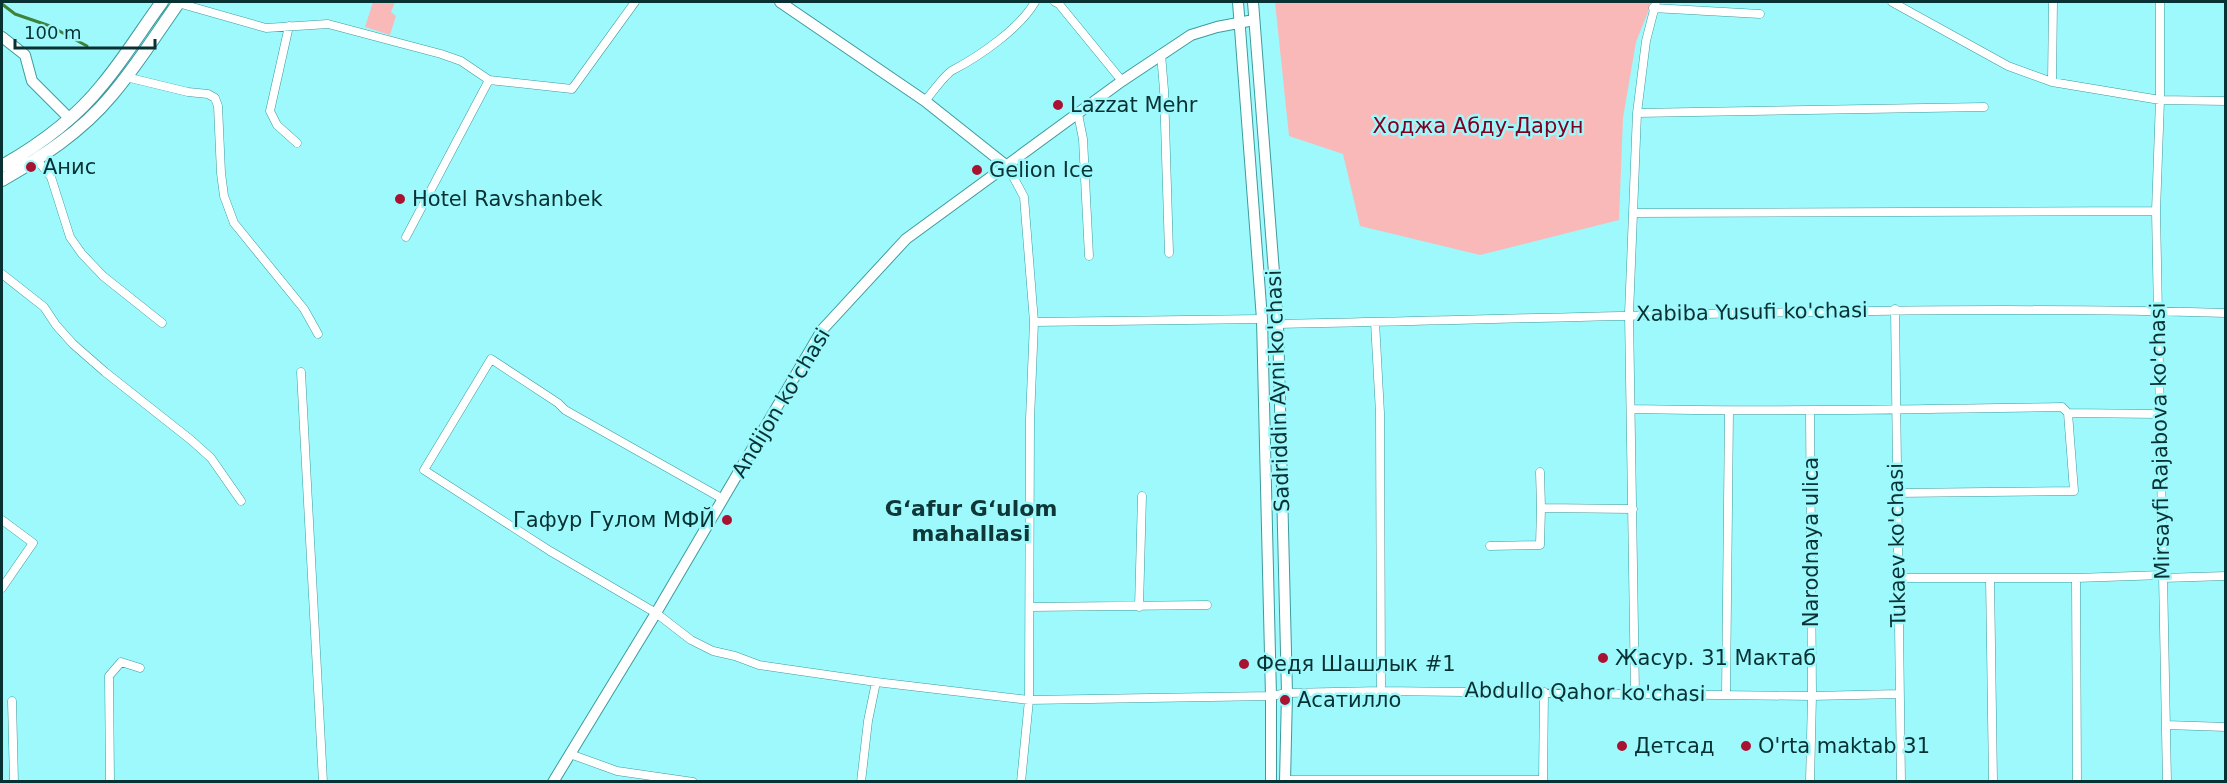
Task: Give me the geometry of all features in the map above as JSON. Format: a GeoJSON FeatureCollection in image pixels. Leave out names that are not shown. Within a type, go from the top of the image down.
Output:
{"type":"FeatureCollection","features":[{"type":"Feature","properties":{"kind":"main road"},"geometry":{"type":"LineString","coordinates":[[2,166],[36,145],[70,119],[102,86],[162,2]]}},
{"type":"Feature","properties":{"kind":"main road"},"geometry":{"type":"LineString","coordinates":[[2,180],[37,160],[96,113],[126,77],[178,2]]}},
{"type":"Feature","properties":{"kind":"main road"},"geometry":{"type":"LineString","coordinates":[[780,2],[925,101],[1008,166]]}},
{"type":"Feature","properties":{"kind":"main road","name":"Sadriddin Ayni ko'chasi"},"geometry":{"type":"LineString","coordinates":[[1238,2],[1262,319],[1271,782]]}},
{"type":"Feature","properties":{"kind":"main road","name":"Sadriddin Ayni ko'chasi"},"geometry":{"type":"LineString","coordinates":[[1252,2],[1278,324],[1287,693],[1285,781]]}},
{"type":"Feature","properties":{"kind":"main road","name":"Andijon ko'chasi"},"geometry":{"type":"LineString","coordinates":[[553,782],[656,613],[822,330],[906,239],[1122,81],[1191,35],[1254,20]]}},
{"type":"Feature","properties":{"kind":"main road"},"geometry":{"type":"LineString","coordinates":[[2,37],[25,55],[32,81],[70,119]]}},
{"type":"Feature","properties":{"kind":"street"},"geometry":{"type":"LineString","coordinates":[[178,2],[266,28],[328,24],[441,54],[461,61],[489,80],[572,89],[635,2]]}},
{"type":"Feature","properties":{"kind":"street"},"geometry":{"type":"LineString","coordinates":[[925,101],[952,70],[969,62],[1015,25],[1030,11],[1035,2]]}},
{"type":"Feature","properties":{"kind":"street"},"geometry":{"type":"LineString","coordinates":[[1055,2],[1122,81]]}},
{"type":"Feature","properties":{"kind":"street"},"geometry":{"type":"LineString","coordinates":[[1892,2],[2008,66],[2052,82],[2160,100],[2226,101]]}},
{"type":"Feature","properties":{"kind":"street"},"geometry":{"type":"LineString","coordinates":[[2052,82],[2053,2]]}},
{"type":"Feature","properties":{"kind":"street","name":"Mirsayfi Rajabova ko'chasi"},"geometry":{"type":"LineString","coordinates":[[2160,2],[2160,100],[2156,210],[2167,782]]}},
{"type":"Feature","properties":{"kind":"street"},"geometry":{"type":"LineString","coordinates":[[1635,693],[1629,314],[1637,113],[1646,41],[1655,5],[1760,14]]}},
{"type":"Feature","properties":{"kind":"street"},"geometry":{"type":"LineString","coordinates":[[289,26],[270,111],[277,125],[297,143]]}},
{"type":"Feature","properties":{"kind":"street"},"geometry":{"type":"LineString","coordinates":[[1161,54],[1169,253]]}},
{"type":"Feature","properties":{"kind":"street"},"geometry":{"type":"LineString","coordinates":[[126,77],[188,92],[208,94],[215,98],[218,106],[224,196],[234,223],[304,309],[318,334]]}},
{"type":"Feature","properties":{"kind":"street"},"geometry":{"type":"LineString","coordinates":[[406,237],[489,80]]}},
{"type":"Feature","properties":{"kind":"street"},"geometry":{"type":"LineString","coordinates":[[1637,113],[1984,107]]}},
{"type":"Feature","properties":{"kind":"street"},"geometry":{"type":"LineString","coordinates":[[1078,114],[1083,139],[1089,256]]}},
{"type":"Feature","properties":{"kind":"street"},"geometry":{"type":"LineString","coordinates":[[37,160],[51,177],[70,237],[82,254],[103,276],[162,323]]}},
{"type":"Feature","properties":{"kind":"street"},"geometry":{"type":"LineString","coordinates":[[1008,166],[1024,197],[1034,322],[1030,418],[1029,700],[1021,782]]}},
{"type":"Feature","properties":{"kind":"street"},"geometry":{"type":"LineString","coordinates":[[1633,213],[2156,210]]}},
{"type":"Feature","properties":{"kind":"street"},"geometry":{"type":"LineString","coordinates":[[2,274],[44,307],[68,338],[105,372],[211,458],[241,501]]}},
{"type":"Feature","properties":{"kind":"street","name":"Xabiba Yusufi ko'chasi"},"geometry":{"type":"LineString","coordinates":[[1278,324],[1895,309],[2226,313]]}},
{"type":"Feature","properties":{"kind":"street","name":"Tukaev ko'chasi"},"geometry":{"type":"LineString","coordinates":[[1895,309],[1900,782]]}},
{"type":"Feature","properties":{"kind":"street"},"geometry":{"type":"LineString","coordinates":[[1034,322],[1262,319]]}},
{"type":"Feature","properties":{"kind":"street"},"geometry":{"type":"LineString","coordinates":[[1375,322],[1380,412],[1381,691]]}},
{"type":"Feature","properties":{"kind":"street","name":"Abdullo Qahor ko'chasi"},"geometry":{"type":"LineString","coordinates":[[723,499],[565,410],[491,359],[424,470],[550,552],[656,613],[691,640],[713,651],[759,665],[876,682],[1029,700],[1271,696],[1287,693],[1381,691],[1812,696],[1899,694]]}},
{"type":"Feature","properties":{"kind":"street"},"geometry":{"type":"LineString","coordinates":[[301,372],[323,782]]}},
{"type":"Feature","properties":{"kind":"street"},"geometry":{"type":"LineString","coordinates":[[1631,409],[1810,411],[2062,407],[2068,413],[2074,491],[1896,493]]}},
{"type":"Feature","properties":{"kind":"street"},"geometry":{"type":"LineString","coordinates":[[1726,694],[1729,411]]}},
{"type":"Feature","properties":{"kind":"street","name":"Narodnaya ulica"},"geometry":{"type":"LineString","coordinates":[[1810,411],[1812,696],[1810,782]]}},
{"type":"Feature","properties":{"kind":"street"},"geometry":{"type":"LineString","coordinates":[[2068,413],[2159,414]]}},
{"type":"Feature","properties":{"kind":"street"},"geometry":{"type":"LineString","coordinates":[[1490,546],[1540,545],[1540,472]]}},
{"type":"Feature","properties":{"kind":"street"},"geometry":{"type":"LineString","coordinates":[[1138,607],[1142,496]]}},
{"type":"Feature","properties":{"kind":"street"},"geometry":{"type":"LineString","coordinates":[[1541,508],[1633,509]]}},
{"type":"Feature","properties":{"kind":"street"},"geometry":{"type":"LineString","coordinates":[[2,520],[33,543],[2,588]]}},
{"type":"Feature","properties":{"kind":"street"},"geometry":{"type":"LineString","coordinates":[[1898,578],[2226,576]]}},
{"type":"Feature","properties":{"kind":"street"},"geometry":{"type":"LineString","coordinates":[[1990,578],[1993,782]]}},
{"type":"Feature","properties":{"kind":"street"},"geometry":{"type":"LineString","coordinates":[[2076,578],[2077,782]]}},
{"type":"Feature","properties":{"kind":"street"},"geometry":{"type":"LineString","coordinates":[[1031,608],[1207,605]]}},
{"type":"Feature","properties":{"kind":"street"},"geometry":{"type":"LineString","coordinates":[[110,782],[109,676],[121,662],[140,668]]}},
{"type":"Feature","properties":{"kind":"street"},"geometry":{"type":"LineString","coordinates":[[861,782],[868,722],[876,682]]}},
{"type":"Feature","properties":{"kind":"street"},"geometry":{"type":"LineString","coordinates":[[1285,781],[1543,781],[1544,692]]}},
{"type":"Feature","properties":{"kind":"street"},"geometry":{"type":"LineString","coordinates":[[12,701],[14,782]]}},
{"type":"Feature","properties":{"kind":"street"},"geometry":{"type":"LineString","coordinates":[[2166,725],[2226,727]]}},
{"type":"Feature","properties":{"kind":"street"},"geometry":{"type":"LineString","coordinates":[[570,754],[617,771],[693,782]]}},
{"type":"Feature","properties":{"kind":"green space"},"geometry":{"type":"Polygon","coordinates":[[[373,2],[395,2],[391,12],[396,16],[390,35],[365,27],[373,2]]]}},
{"type":"Feature","properties":{"kind":"green space","name":"Ходжа Абду-Дарун"},"geometry":{"type":"Polygon","coordinates":[[[1275,2],[1652,2],[1636,42],[1623,118],[1619,220],[1480,255],[1360,226],[1343,154],[1289,136],[1275,2]]]}},
{"type":"Feature","properties":{"kind":"waterway"},"geometry":{"type":"LineString","coordinates":[[2,4],[15,14],[50,26],[87,46]]}},
{"type":"Feature","properties":{"kind":"place","name":"Lazzat Mehr"},"geometry":{"type":"Point","coordinates":[1058,105]}},
{"type":"Feature","properties":{"kind":"place","name":"Анис"},"geometry":{"type":"Point","coordinates":[31,167]}},
{"type":"Feature","properties":{"kind":"place","name":"Gelion Ice"},"geometry":{"type":"Point","coordinates":[977,170]}},
{"type":"Feature","properties":{"kind":"place","name":"Hotel Ravshanbek"},"geometry":{"type":"Point","coordinates":[400,199]}},
{"type":"Feature","properties":{"kind":"place","name":"Гафур Гулом МФЙ"},"geometry":{"type":"Point","coordinates":[727,520]}},
{"type":"Feature","properties":{"kind":"place","name":"Жасур. 31 Мактаб"},"geometry":{"type":"Point","coordinates":[1603,658]}},
{"type":"Feature","properties":{"kind":"place","name":"Федя Шашлык #1"},"geometry":{"type":"Point","coordinates":[1244,664]}},
{"type":"Feature","properties":{"kind":"place","name":"Асатилло"},"geometry":{"type":"Point","coordinates":[1285,700]}},
{"type":"Feature","properties":{"kind":"place","name":"Детсад"},"geometry":{"type":"Point","coordinates":[1622,746]}},
{"type":"Feature","properties":{"kind":"place","name":"O'rta maktab 31"},"geometry":{"type":"Point","coordinates":[1746,746]}},
{"type":"Feature","properties":{"kind":"district","name":"Gʻafur Gʻulom mahallasi"},"geometry":{"type":"Point","coordinates":[971,520]}}]}
